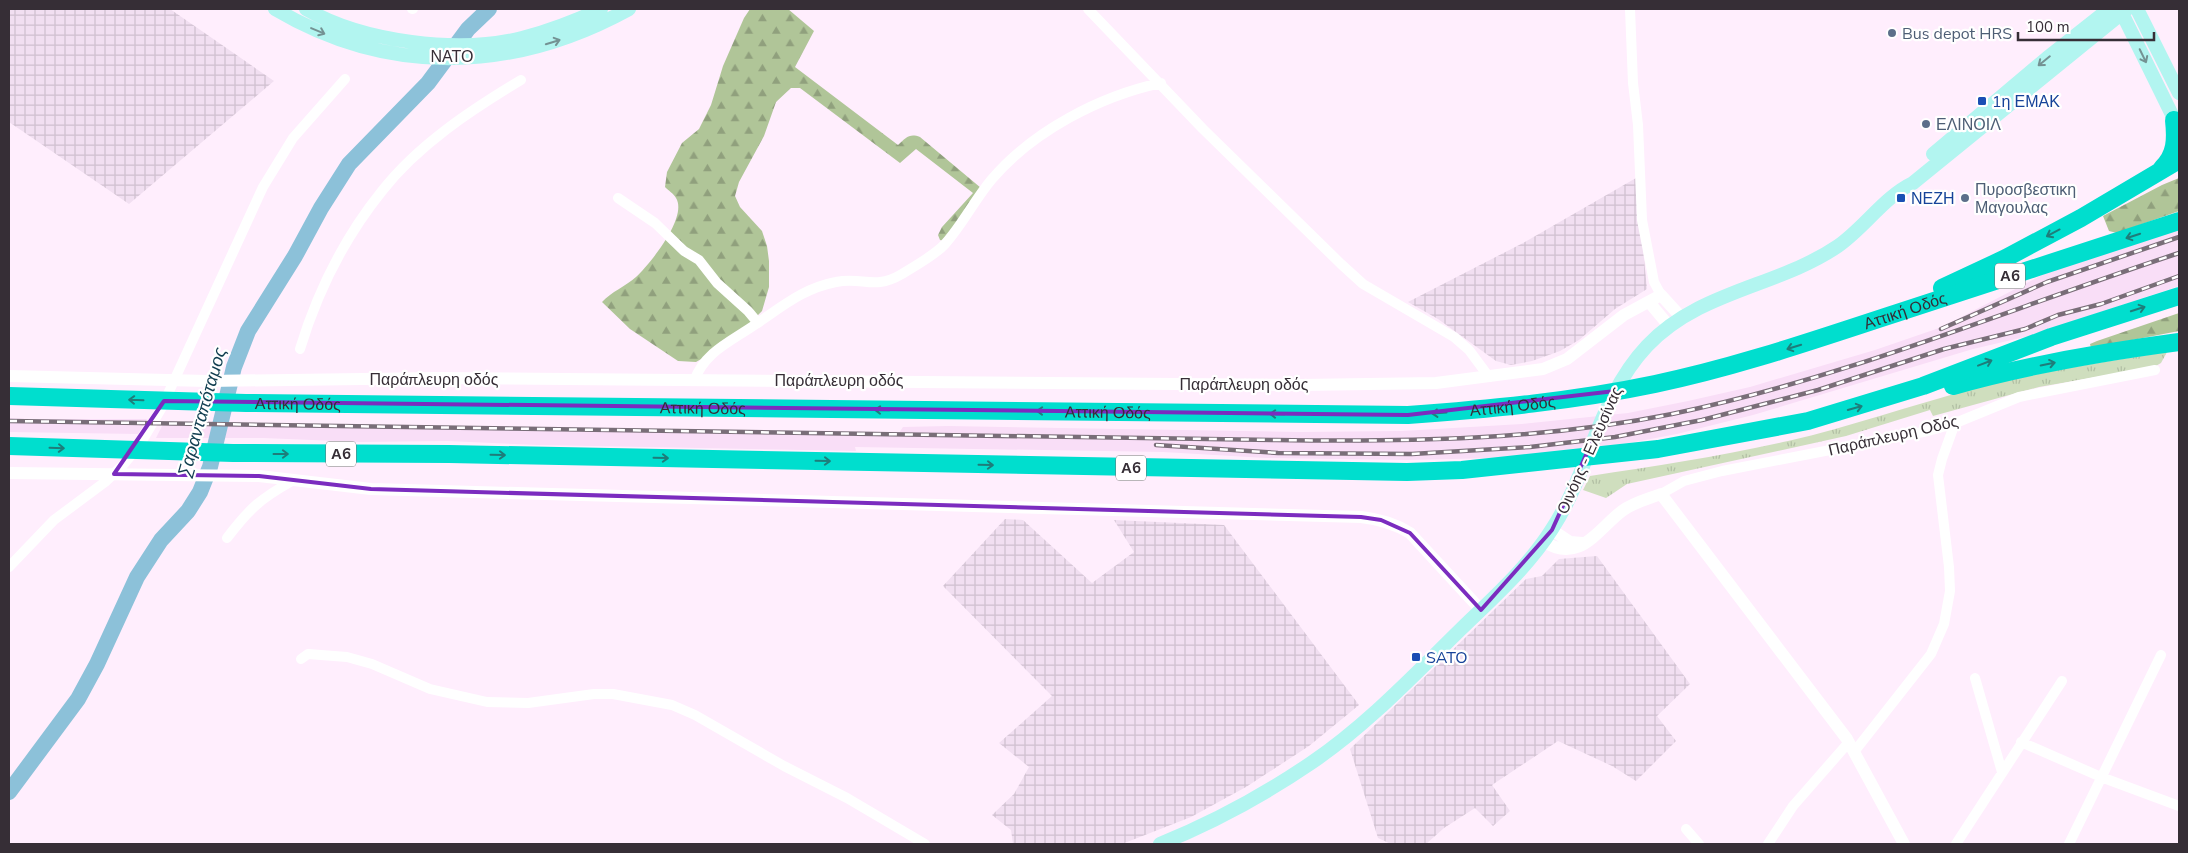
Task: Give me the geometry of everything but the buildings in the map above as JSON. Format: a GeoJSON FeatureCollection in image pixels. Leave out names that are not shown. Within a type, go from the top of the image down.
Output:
{"type":"FeatureCollection","features":[{"type":"Feature","properties":{"kind":"highway"},"geometry":{"type":"LineString","coordinates":[[2158,172],[2172,156],[2177,126]]}},
{"type":"Feature","properties":{"kind":"highway"},"geometry":{"type":"LineString","coordinates":[[1841,332],[1895,306],[1949,286],[1998,262],[2081,218],[2179,160]]}},
{"type":"Feature","properties":{"kind":"highway","name":"Αττική Οδός"},"geometry":{"type":"LineString","coordinates":[[9,396],[246,403],[1408,415],[1466,411],[1575,398],[1654,384],[1718,369],[1841,332],[2179,221]]}},
{"type":"Feature","properties":{"kind":"highway","name":"Α6"},"geometry":{"type":"LineString","coordinates":[[9,446],[233,454],[449,454],[1407,472],[1453,470],[1568,460],[1658,449],[1808,421],[1923,386],[2052,337],[2179,296]]}},
{"type":"Feature","properties":{"kind":"highway"},"geometry":{"type":"LineString","coordinates":[[1923,386],[1950,387],[1990,376],[2089,356],[2179,342]]}},
{"type":"Feature","properties":{"kind":"main road","name":"ΝΑΤΟ"},"geometry":{"type":"LineString","coordinates":[[275,9],[325,33],[370,48],[403,48],[436,44],[525,50],[585,31],[629,9]]}},
{"type":"Feature","properties":{"kind":"main road","name":"ΝΑΤΟ"},"geometry":{"type":"LineString","coordinates":[[306,9],[403,48]]}},
{"type":"Feature","properties":{"kind":"main road","name":"ΝΑΤΟ"},"geometry":{"type":"LineString","coordinates":[[504,48],[521,38],[552,29],[601,9]]}},
{"type":"Feature","properties":{"kind":"main road"},"geometry":{"type":"LineString","coordinates":[[2137,9],[2179,93]]}},
{"type":"Feature","properties":{"kind":"main road"},"geometry":{"type":"LineString","coordinates":[[2120,10],[2177,126]]}},
{"type":"Feature","properties":{"kind":"main road","name":"Οινόης - Ελευσίνας"},"geometry":{"type":"LineString","coordinates":[[1896,192],[1913,182],[2102,29],[2120,10]]}},
{"type":"Feature","properties":{"kind":"main road","name":"Οινόης - Ελευσίνας"},"geometry":{"type":"LineString","coordinates":[[1160,844],[1209,822],[1265,792],[1311,763],[1382,705],[1481,610],[1548,536],[1570,496],[1611,397],[1628,369],[1647,346],[1669,326],[1682,317],[1736,291],[1790,270],[1838,246],[1896,192],[1908,176],[2032,70],[2120,10]]}},
{"type":"Feature","properties":{"kind":"main road"},"geometry":{"type":"LineString","coordinates":[[2102,29],[2112,26],[2119,27],[2134,38]]}},
{"type":"Feature","properties":{"kind":"street"},"geometry":{"type":"LineString","coordinates":[[1088,9],[1203,128],[1363,284],[1448,333],[1469,350],[1489,377]]}},
{"type":"Feature","properties":{"kind":"street"},"geometry":{"type":"LineString","coordinates":[[1630,9],[1642,220],[1654,282],[1661,295],[1682,317]]}},
{"type":"Feature","properties":{"kind":"street"},"geometry":{"type":"LineString","coordinates":[[9,567],[54,520],[123,465],[139,446],[161,409],[263,188],[293,138],[345,80]]}},
{"type":"Feature","properties":{"kind":"street"},"geometry":{"type":"LineString","coordinates":[[300,349],[307,326],[329,276],[359,224],[382,190],[447,130],[482,104],[521,80]]}},
{"type":"Feature","properties":{"kind":"street"},"geometry":{"type":"LineString","coordinates":[[694,381],[698,371],[717,348],[758,323],[794,296],[838,281],[878,284],[899,276],[944,245],[992,178],[1041,137],[1104,100],[1161,83]]}},
{"type":"Feature","properties":{"kind":"street"},"geometry":{"type":"LineString","coordinates":[[618,198],[655,223],[684,251],[699,260],[717,283],[748,311],[758,323]]}},
{"type":"Feature","properties":{"kind":"street","name":"Παράπλευρη οδός"},"geometry":{"type":"LineString","coordinates":[[9,376],[251,382],[435,378],[1301,385],[1436,383],[1543,369],[1556,365],[1589,344],[1624,315],[1661,295]]}},
{"type":"Feature","properties":{"kind":"street"},"geometry":{"type":"LineString","coordinates":[[1649,302],[1669,326]]}},
{"type":"Feature","properties":{"kind":"street","name":"Παράπλευρη Οδός"},"geometry":{"type":"LineString","coordinates":[[1661,494],[1684,481],[1722,471],[1928,431],[1955,423],[2019,397],[2155,370]]}},
{"type":"Feature","properties":{"kind":"street"},"geometry":{"type":"LineString","coordinates":[[1768,844],[1793,806],[1851,747],[1931,654],[1944,624],[1950,591],[1938,475],[1955,423]]}},
{"type":"Feature","properties":{"kind":"street"},"geometry":{"type":"LineString","coordinates":[[9,472],[259,476],[371,489],[1361,517],[1382,520],[1410,533],[1481,610]]}},
{"type":"Feature","properties":{"kind":"street"},"geometry":{"type":"LineString","coordinates":[[227,538],[245,514],[264,496],[292,481]]}},
{"type":"Feature","properties":{"kind":"street"},"geometry":{"type":"LineString","coordinates":[[1548,536],[1570,542],[1585,543],[1623,510],[1661,494],[1851,747],[1904,844]]}},
{"type":"Feature","properties":{"kind":"street"},"geometry":{"type":"LineString","coordinates":[[301,659],[308,654],[347,657],[372,664],[430,689],[487,702],[528,703],[594,694],[613,694],[672,705],[847,798],[925,844]]}},
{"type":"Feature","properties":{"kind":"street"},"geometry":{"type":"LineString","coordinates":[[2069,844],[2161,656]]}},
{"type":"Feature","properties":{"kind":"street"},"geometry":{"type":"LineString","coordinates":[[1975,678],[2002,772]]}},
{"type":"Feature","properties":{"kind":"street"},"geometry":{"type":"LineString","coordinates":[[1956,844],[2062,681]]}},
{"type":"Feature","properties":{"kind":"street"},"geometry":{"type":"LineString","coordinates":[[2021,742],[2101,777],[2179,806]]}},
{"type":"Feature","properties":{"kind":"street"},"geometry":{"type":"LineString","coordinates":[[1686,829],[1699,844]]}},
{"type":"Feature","properties":{"kind":"highlighted area"},"geometry":{"type":"Polygon","coordinates":[[[1615,391],[1552,530],[1481,610],[1410,533],[1381,520],[1361,517],[371,489],[259,476],[114,474],[164,401],[1408,415],[1615,391]]]}},
{"type":"Feature","properties":{"kind":"shaded area"},"geometry":{"type":"Polygon","coordinates":[[[9,9],[170,9],[274,81],[129,204],[9,122],[9,9]]]}},
{"type":"Feature","properties":{"kind":"shaded area"},"geometry":{"type":"Polygon","coordinates":[[[1636,178],[1647,289],[1615,309],[1579,340],[1560,351],[1532,361],[1511,365],[1496,361],[1438,319],[1408,302],[1523,243],[1636,178]]]}},
{"type":"Feature","properties":{"kind":"shaded area"},"geometry":{"type":"Polygon","coordinates":[[[2179,226],[2179,286],[2029,336],[1973,349],[1753,415],[1677,434],[1629,443],[1560,452],[1495,458],[1408,460],[1266,458],[1163,452],[855,447],[856,451],[538,445],[447,441],[361,442],[263,438],[156,438],[164,422],[899,433],[903,427],[948,426],[1301,432],[1402,431],[1522,424],[1628,413],[1750,387],[1875,350],[1942,327],[2044,274],[2179,226]]]}},
{"type":"Feature","properties":{"kind":"shaded area"},"geometry":{"type":"Polygon","coordinates":[[[9,418],[147,419],[138,434],[9,432],[9,418]]]}},
{"type":"Feature","properties":{"kind":"shaded area"},"geometry":{"type":"Polygon","coordinates":[[[1005,519],[1023,520],[1092,583],[1134,552],[1114,520],[1224,525],[1359,705],[1309,746],[1246,787],[1191,817],[1122,844],[1013,844],[1011,830],[992,815],[1014,794],[1029,767],[999,743],[1052,696],[943,586],[1005,519]]]}},
{"type":"Feature","properties":{"kind":"shaded area"},"geometry":{"type":"Polygon","coordinates":[[[1597,556],[1690,684],[1657,716],[1676,741],[1636,781],[1612,766],[1558,741],[1492,785],[1510,811],[1493,826],[1475,808],[1444,828],[1426,844],[1391,844],[1378,838],[1350,749],[1526,579],[1542,576],[1559,559],[1597,556]]]}},
{"type":"Feature","properties":{"kind":"green space"},"geometry":{"type":"Polygon","coordinates":[[[750,9],[788,9],[814,31],[795,67],[898,145],[910,136],[920,137],[981,188],[944,241],[940,240],[938,235],[942,227],[973,193],[916,149],[900,163],[800,88],[791,88],[776,102],[764,136],[739,182],[735,196],[740,207],[762,231],[767,246],[769,287],[762,311],[750,323],[703,358],[696,362],[678,361],[630,329],[602,302],[642,271],[666,240],[677,217],[678,206],[676,198],[665,187],[667,172],[682,143],[699,129],[711,105],[723,66],[744,18],[750,9]]]}},
{"type":"Feature","properties":{"kind":"green space"},"geometry":{"type":"Polygon","coordinates":[[[2179,178],[2179,211],[2117,233],[2109,231],[2103,216],[2179,178]]]}},
{"type":"Feature","properties":{"kind":"green space"},"geometry":{"type":"Polygon","coordinates":[[[2179,313],[2179,331],[2091,348],[2090,344],[2097,341],[2179,313]]]}},
{"type":"Feature","properties":{"kind":"green space"},"geometry":{"type":"Polygon","coordinates":[[[2167,352],[2161,363],[2154,367],[2039,387],[1933,416],[1930,410],[1846,436],[1627,484],[1606,498],[1583,490],[1590,476],[1763,446],[1834,429],[1950,395],[2021,377],[2167,352]]]}},
{"type":"Feature","properties":{"kind":"waterway","name":"Σαρανταπόταμος"},"geometry":{"type":"LineString","coordinates":[[9,792],[78,699],[97,664],[137,577],[161,540],[188,511],[200,492],[210,467],[234,367],[248,331],[295,256],[321,208],[349,164],[428,83],[468,29],[489,9]]}},
{"type":"Feature","properties":{"kind":"railway"},"geometry":{"type":"LineString","coordinates":[[1941,329],[2047,282],[2179,237]]}},
{"type":"Feature","properties":{"kind":"railway"},"geometry":{"type":"LineString","coordinates":[[9,421],[1326,441],[1475,438],[1623,423],[1737,399],[1865,362],[2179,253]]}},
{"type":"Feature","properties":{"kind":"railway"},"geometry":{"type":"LineString","coordinates":[[1156,445],[1278,453],[1412,454],[1530,447],[1615,437],[1702,420],[1818,390],[1944,349],[2025,329],[2058,315],[2101,304],[2179,276]]}},
{"type":"Feature","properties":{"kind":"place","name":"Bus depot HRS"},"geometry":{"type":"Point","coordinates":[1892,33]}},
{"type":"Feature","properties":{"kind":"place","name":"1η ΕΜΑΚ"},"geometry":{"type":"Point","coordinates":[1982,101]}},
{"type":"Feature","properties":{"kind":"place","name":"ΕΛΙΝΟΙΛ"},"geometry":{"type":"Point","coordinates":[1926,124]}},
{"type":"Feature","properties":{"kind":"place","name":"ΝΕΖΗ"},"geometry":{"type":"Point","coordinates":[1901,198]}},
{"type":"Feature","properties":{"kind":"place","name":"Πυροσβεστικη Μαγουλας"},"geometry":{"type":"Point","coordinates":[1965,198]}},
{"type":"Feature","properties":{"kind":"place","name":"SATO"},"geometry":{"type":"Point","coordinates":[1416,657]}}]}
